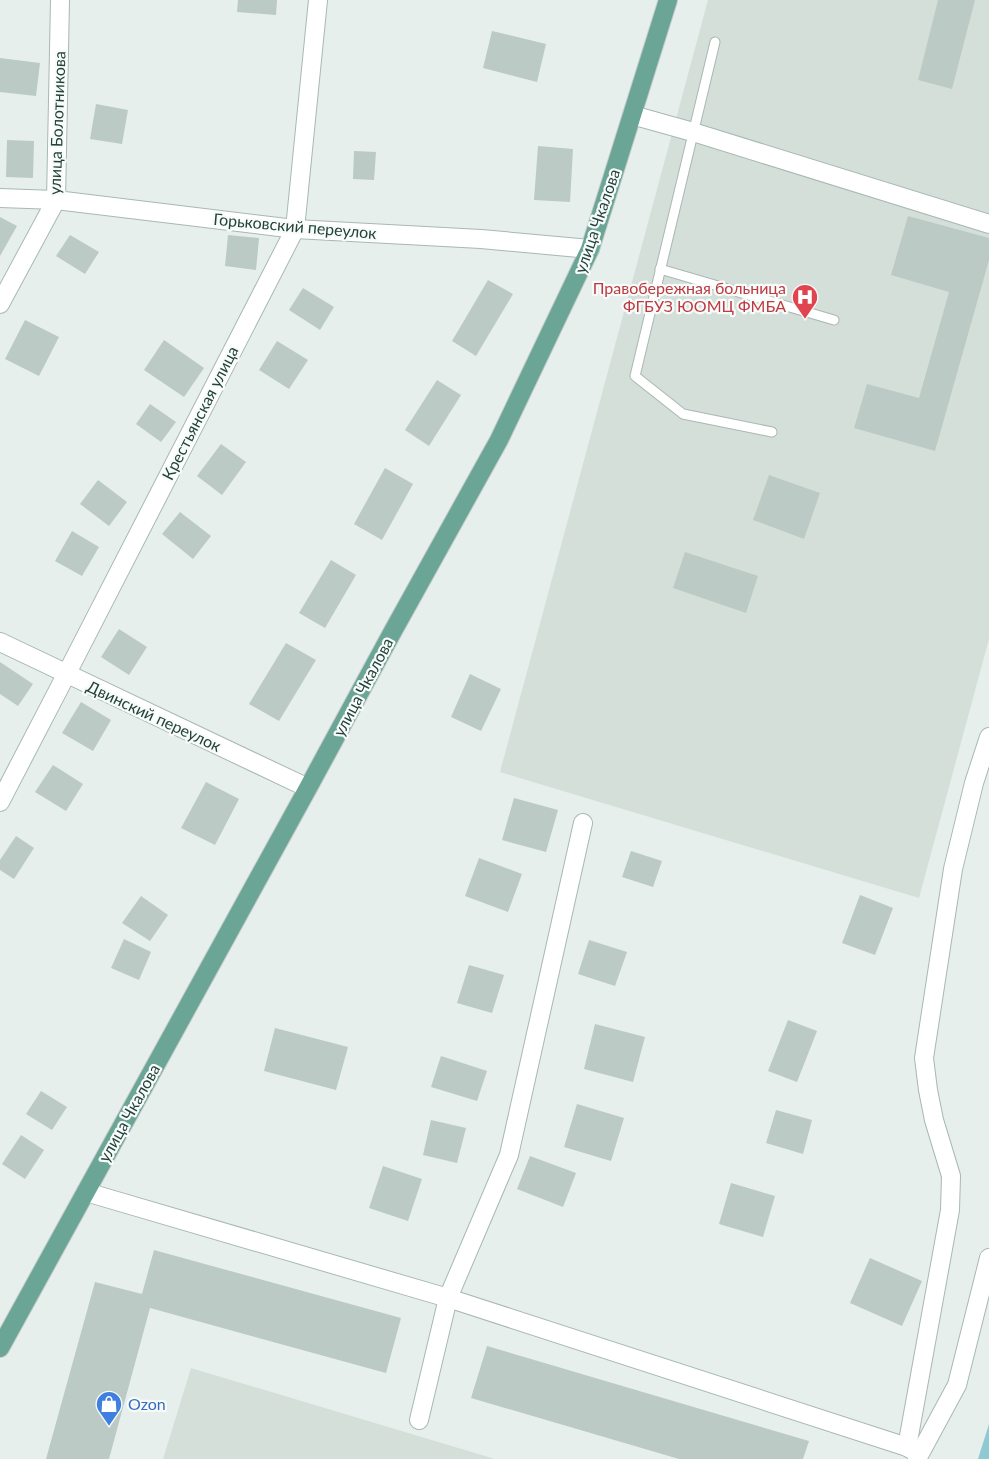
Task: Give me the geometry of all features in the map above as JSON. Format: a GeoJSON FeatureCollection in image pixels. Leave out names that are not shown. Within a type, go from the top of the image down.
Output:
{"type":"FeatureCollection","features":[{"type":"Feature","properties":{"kind":"main road","name":"улица Чкалова"},"geometry":{"type":"LineString","coordinates":[[0,1348],[499,440],[590,249],[668,0]]}},
{"type":"Feature","properties":{"kind":"street","name":"улица Болотникова"},"geometry":{"type":"LineString","coordinates":[[0,304],[57,200],[60,0]]}},
{"type":"Feature","properties":{"kind":"street","name":"Крестьянская улица"},"geometry":{"type":"LineString","coordinates":[[0,802],[294,229],[318,0]]}},
{"type":"Feature","properties":{"kind":"street"},"geometry":{"type":"LineString","coordinates":[[632,115],[989,224]]}},
{"type":"Feature","properties":{"kind":"street","name":"Горьковский переулок"},"geometry":{"type":"LineString","coordinates":[[0,198],[57,200],[294,229],[481,239],[590,249]]}},
{"type":"Feature","properties":{"kind":"street","name":"Двинский переулок"},"geometry":{"type":"LineString","coordinates":[[0,642],[308,788]]}},
{"type":"Feature","properties":{"kind":"street"},"geometry":{"type":"LineString","coordinates":[[914,1453],[950,1210],[951,1176],[934,1120],[924,1058],[953,869],[974,783],[989,737]]}},
{"type":"Feature","properties":{"kind":"street"},"geometry":{"type":"LineString","coordinates":[[420,1420],[448,1298],[509,1155],[583,823]]}},
{"type":"Feature","properties":{"kind":"street"},"geometry":{"type":"LineString","coordinates":[[86,1192],[448,1298],[914,1453]]}},
{"type":"Feature","properties":{"kind":"street"},"geometry":{"type":"LineString","coordinates":[[914,1453],[957,1385],[989,1258]]}},
{"type":"Feature","properties":{"kind":"lane"},"geometry":{"type":"LineString","coordinates":[[715,42],[635,376],[683,414],[772,432]]}},
{"type":"Feature","properties":{"kind":"lane"},"geometry":{"type":"LineString","coordinates":[[660,269],[834,320]]}},
{"type":"Feature","properties":{"kind":"shaded area","name":"Правобережная больница ФГБУЗ ЮОМЦ ФМБА"},"geometry":{"type":"Polygon","coordinates":[[[708,0],[989,0],[989,639],[919,898],[500,772],[708,0]]]}},
{"type":"Feature","properties":{"kind":"shaded area"},"geometry":{"type":"Polygon","coordinates":[[[191,1368],[495,1459],[163,1459],[191,1368]]]}},
{"type":"Feature","properties":{"kind":"water"},"geometry":{"type":"Polygon","coordinates":[[[989,1424],[989,1459],[978,1459],[989,1424]]]}},
{"type":"Feature","properties":{"kind":"building"},"geometry":{"type":"Polygon","coordinates":[[[238,0],[277,0],[276,15],[237,12],[238,0]]]}},
{"type":"Feature","properties":{"kind":"building"},"geometry":{"type":"Polygon","coordinates":[[[938,0],[975,0],[952,89],[918,80],[938,0]]]}},
{"type":"Feature","properties":{"kind":"building"},"geometry":{"type":"Polygon","coordinates":[[[492,31],[546,44],[537,82],[483,68],[492,31]]]}},
{"type":"Feature","properties":{"kind":"building"},"geometry":{"type":"Polygon","coordinates":[[[0,58],[40,63],[36,96],[0,92],[0,58]]]}},
{"type":"Feature","properties":{"kind":"building"},"geometry":{"type":"Polygon","coordinates":[[[96,104],[128,110],[122,144],[90,139],[96,104]]]}},
{"type":"Feature","properties":{"kind":"building"},"geometry":{"type":"Polygon","coordinates":[[[7,140],[34,141],[33,178],[6,177],[7,140]]]}},
{"type":"Feature","properties":{"kind":"building"},"geometry":{"type":"Polygon","coordinates":[[[538,146],[573,149],[570,202],[534,200],[538,146]]]}},
{"type":"Feature","properties":{"kind":"building"},"geometry":{"type":"Polygon","coordinates":[[[354,151],[376,152],[374,180],[353,179],[354,151]]]}},
{"type":"Feature","properties":{"kind":"building"},"geometry":{"type":"Polygon","coordinates":[[[908,216],[989,238],[989,260],[935,451],[854,428],[867,384],[919,398],[949,292],[891,275],[908,216]]]}},
{"type":"Feature","properties":{"kind":"building"},"geometry":{"type":"Polygon","coordinates":[[[0,217],[17,226],[0,256],[0,217]]]}},
{"type":"Feature","properties":{"kind":"building"},"geometry":{"type":"Polygon","coordinates":[[[70,235],[99,252],[85,274],[56,256],[70,235]]]}},
{"type":"Feature","properties":{"kind":"building"},"geometry":{"type":"Polygon","coordinates":[[[228,235],[259,238],[256,270],[225,266],[228,235]]]}},
{"type":"Feature","properties":{"kind":"building"},"geometry":{"type":"Polygon","coordinates":[[[488,280],[513,294],[476,356],[452,341],[488,280]]]}},
{"type":"Feature","properties":{"kind":"building"},"geometry":{"type":"Polygon","coordinates":[[[303,288],[334,307],[320,330],[289,310],[303,288]]]}},
{"type":"Feature","properties":{"kind":"building"},"geometry":{"type":"Polygon","coordinates":[[[25,320],[59,337],[39,376],[5,359],[25,320]]]}},
{"type":"Feature","properties":{"kind":"building"},"geometry":{"type":"Polygon","coordinates":[[[164,340],[204,368],[184,397],[144,370],[164,340]]]}},
{"type":"Feature","properties":{"kind":"building"},"geometry":{"type":"Polygon","coordinates":[[[277,341],[308,360],[289,389],[259,370],[277,341]]]}},
{"type":"Feature","properties":{"kind":"building"},"geometry":{"type":"Polygon","coordinates":[[[437,380],[461,395],[429,446],[405,430],[437,380]]]}},
{"type":"Feature","properties":{"kind":"building"},"geometry":{"type":"Polygon","coordinates":[[[150,404],[176,422],[161,442],[136,424],[150,404]]]}},
{"type":"Feature","properties":{"kind":"building"},"geometry":{"type":"Polygon","coordinates":[[[221,444],[246,462],[222,495],[197,476],[221,444]]]}},
{"type":"Feature","properties":{"kind":"building"},"geometry":{"type":"Polygon","coordinates":[[[385,468],[413,484],[382,540],[354,524],[385,468]]]}},
{"type":"Feature","properties":{"kind":"building"},"geometry":{"type":"Polygon","coordinates":[[[769,475],[820,493],[804,539],[753,520],[769,475]]]}},
{"type":"Feature","properties":{"kind":"building"},"geometry":{"type":"Polygon","coordinates":[[[98,480],[127,502],[109,526],[80,504],[98,480]]]}},
{"type":"Feature","properties":{"kind":"building"},"geometry":{"type":"Polygon","coordinates":[[[180,512],[211,536],[193,559],[162,534],[180,512]]]}},
{"type":"Feature","properties":{"kind":"building"},"geometry":{"type":"Polygon","coordinates":[[[72,531],[99,547],[82,576],[55,561],[72,531]]]}},
{"type":"Feature","properties":{"kind":"building"},"geometry":{"type":"Polygon","coordinates":[[[685,552],[758,576],[746,613],[673,588],[685,552]]]}},
{"type":"Feature","properties":{"kind":"building"},"geometry":{"type":"Polygon","coordinates":[[[331,560],[356,575],[325,628],[299,613],[331,560]]]}},
{"type":"Feature","properties":{"kind":"building"},"geometry":{"type":"Polygon","coordinates":[[[119,629],[147,647],[129,675],[101,657],[119,629]]]}},
{"type":"Feature","properties":{"kind":"building"},"geometry":{"type":"Polygon","coordinates":[[[286,643],[316,660],[279,721],[249,704],[286,643]]]}},
{"type":"Feature","properties":{"kind":"building"},"geometry":{"type":"Polygon","coordinates":[[[0,662],[33,684],[18,706],[0,694],[0,662]]]}},
{"type":"Feature","properties":{"kind":"building"},"geometry":{"type":"Polygon","coordinates":[[[470,674],[501,689],[481,731],[451,717],[470,674]]]}},
{"type":"Feature","properties":{"kind":"building"},"geometry":{"type":"Polygon","coordinates":[[[81,702],[111,720],[93,751],[62,733],[81,702]]]}},
{"type":"Feature","properties":{"kind":"building"},"geometry":{"type":"Polygon","coordinates":[[[53,765],[83,784],[66,811],[35,792],[53,765]]]}},
{"type":"Feature","properties":{"kind":"building"},"geometry":{"type":"Polygon","coordinates":[[[206,782],[239,799],[215,845],[181,828],[206,782]]]}},
{"type":"Feature","properties":{"kind":"building"},"geometry":{"type":"Polygon","coordinates":[[[514,798],[558,810],[546,852],[502,840],[514,798]]]}},
{"type":"Feature","properties":{"kind":"building"},"geometry":{"type":"Polygon","coordinates":[[[16,836],[34,848],[14,879],[0,870],[0,860],[16,836]]]}},
{"type":"Feature","properties":{"kind":"building"},"geometry":{"type":"Polygon","coordinates":[[[631,851],[662,861],[653,887],[622,877],[631,851]]]}},
{"type":"Feature","properties":{"kind":"building"},"geometry":{"type":"Polygon","coordinates":[[[479,858],[522,874],[508,912],[465,896],[479,858]]]}},
{"type":"Feature","properties":{"kind":"building"},"geometry":{"type":"Polygon","coordinates":[[[860,895],[893,908],[875,955],[842,943],[860,895]]]}},
{"type":"Feature","properties":{"kind":"building"},"geometry":{"type":"Polygon","coordinates":[[[141,896],[168,915],[150,941],[122,923],[141,896]]]}},
{"type":"Feature","properties":{"kind":"building"},"geometry":{"type":"Polygon","coordinates":[[[124,939],[151,952],[139,980],[111,968],[124,939]]]}},
{"type":"Feature","properties":{"kind":"building"},"geometry":{"type":"Polygon","coordinates":[[[589,940],[627,952],[615,986],[578,974],[589,940]]]}},
{"type":"Feature","properties":{"kind":"building"},"geometry":{"type":"Polygon","coordinates":[[[469,965],[504,975],[492,1013],[457,1003],[469,965]]]}},
{"type":"Feature","properties":{"kind":"building"},"geometry":{"type":"Polygon","coordinates":[[[788,1020],[817,1031],[797,1082],[768,1071],[788,1020]]]}},
{"type":"Feature","properties":{"kind":"building"},"geometry":{"type":"Polygon","coordinates":[[[595,1024],[645,1037],[633,1082],[584,1069],[595,1024]]]}},
{"type":"Feature","properties":{"kind":"building"},"geometry":{"type":"Polygon","coordinates":[[[275,1028],[348,1047],[336,1090],[264,1071],[275,1028]]]}},
{"type":"Feature","properties":{"kind":"building"},"geometry":{"type":"Polygon","coordinates":[[[441,1056],[487,1071],[477,1101],[431,1087],[441,1056]]]}},
{"type":"Feature","properties":{"kind":"building"},"geometry":{"type":"Polygon","coordinates":[[[41,1091],[67,1107],[52,1130],[26,1114],[41,1091]]]}},
{"type":"Feature","properties":{"kind":"building"},"geometry":{"type":"Polygon","coordinates":[[[577,1104],[624,1118],[611,1161],[564,1147],[577,1104]]]}},
{"type":"Feature","properties":{"kind":"building"},"geometry":{"type":"Polygon","coordinates":[[[776,1110],[812,1120],[803,1154],[766,1143],[776,1110]]]}},
{"type":"Feature","properties":{"kind":"building"},"geometry":{"type":"Polygon","coordinates":[[[431,1120],[466,1128],[457,1163],[423,1155],[431,1120]]]}},
{"type":"Feature","properties":{"kind":"building"},"geometry":{"type":"Polygon","coordinates":[[[21,1135],[44,1150],[25,1179],[2,1164],[21,1135]]]}},
{"type":"Feature","properties":{"kind":"building"},"geometry":{"type":"Polygon","coordinates":[[[530,1156],[576,1173],[563,1207],[517,1189],[530,1156]]]}},
{"type":"Feature","properties":{"kind":"building"},"geometry":{"type":"Polygon","coordinates":[[[383,1166],[422,1179],[408,1221],[369,1208],[383,1166]]]}},
{"type":"Feature","properties":{"kind":"building"},"geometry":{"type":"Polygon","coordinates":[[[731,1183],[775,1196],[763,1237],[719,1224],[731,1183]]]}},
{"type":"Feature","properties":{"kind":"building"},"geometry":{"type":"Polygon","coordinates":[[[154,1250],[401,1318],[386,1373],[150,1308],[109,1459],[46,1459],[95,1282],[142,1294],[154,1250]]]}},
{"type":"Feature","properties":{"kind":"building"},"geometry":{"type":"Polygon","coordinates":[[[870,1258],[922,1281],[902,1326],[850,1303],[870,1258]]]}},
{"type":"Feature","properties":{"kind":"building"},"geometry":{"type":"Polygon","coordinates":[[[487,1346],[809,1441],[803,1459],[679,1459],[471,1398],[487,1346]]]}},
{"type":"Feature","properties":{"kind":"place","name":"Правобережная больница ФГБУЗ ЮОМЦ ФМБА"},"geometry":{"type":"Point","coordinates":[805,320]}},
{"type":"Feature","properties":{"kind":"place","name":"Ozon"},"geometry":{"type":"Point","coordinates":[109,1427]}}]}
